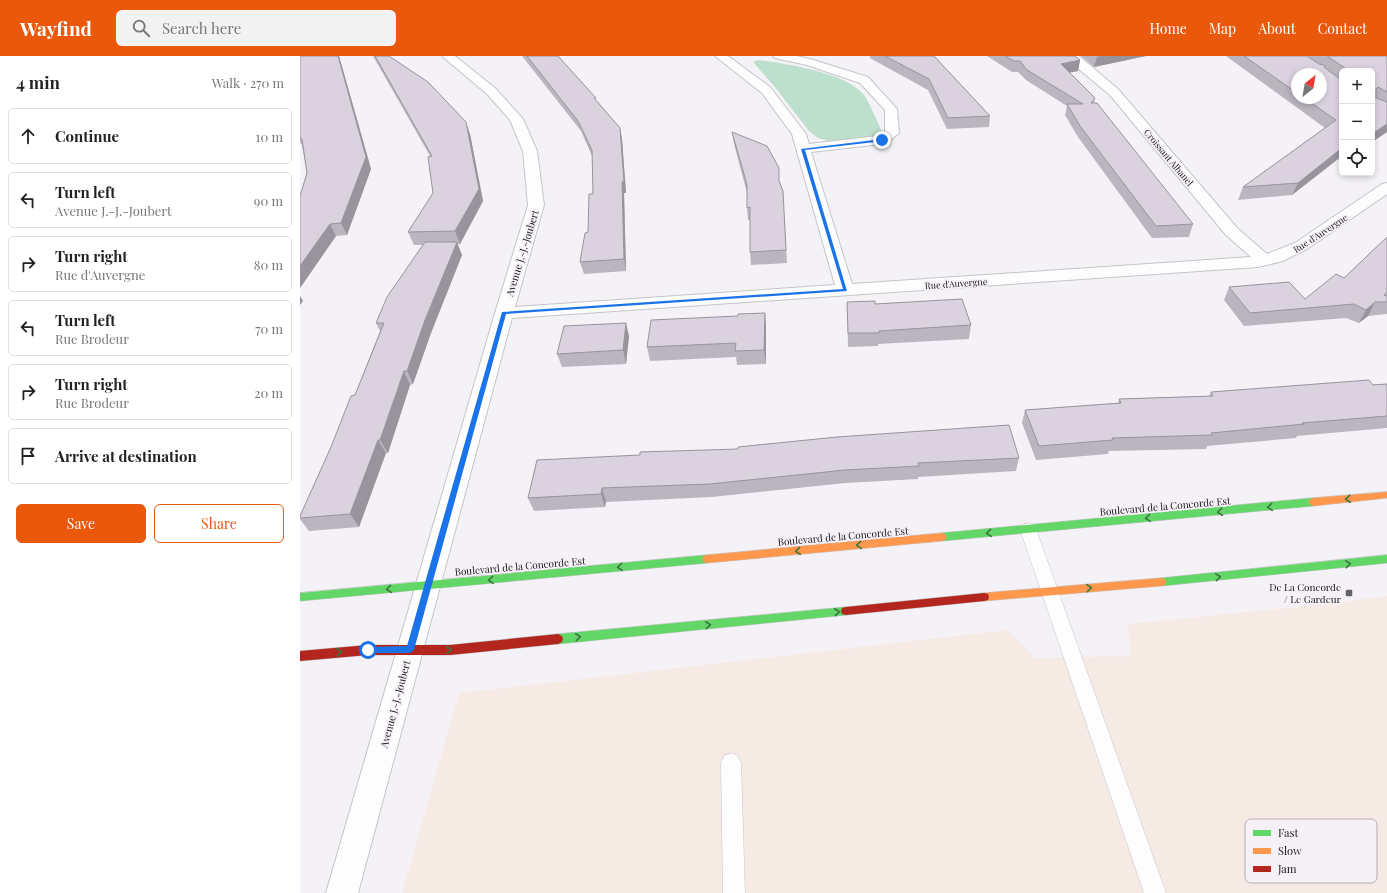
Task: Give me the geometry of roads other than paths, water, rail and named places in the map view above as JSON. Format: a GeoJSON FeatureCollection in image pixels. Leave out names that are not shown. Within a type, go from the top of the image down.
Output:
{"type":"FeatureCollection","features":[{"type":"Feature","properties":{"kind":"street","name":"Avenue J.-J.-Joubert"},"geometry":{"type":"LineString","coordinates":[[342,893],[504,313],[536,206],[530,151],[516,119],[490,91],[448,56]]}},
{"type":"Feature","properties":{"kind":"street"},"geometry":{"type":"LineString","coordinates":[[722,56],[766,90],[799,134],[846,290]]}},
{"type":"Feature","properties":{"kind":"street"},"geometry":{"type":"LineString","coordinates":[[779,56],[810,62],[864,80],[891,108],[892,133],[882,140],[803,149]]}},
{"type":"Feature","properties":{"kind":"street","name":"Croissant Albanel"},"geometry":{"type":"LineString","coordinates":[[1070,56],[1114,92],[1232,232],[1265,261]]}},
{"type":"Feature","properties":{"kind":"street","name":"Rue d'Auvergne"},"geometry":{"type":"LineString","coordinates":[[504,313],[1265,261],[1301,246],[1387,187]]}},
{"type":"Feature","properties":{"kind":"street","name":"Boulevard de la Concorde Est"},"geometry":{"type":"LineString","coordinates":[[300,597],[1028,530],[1387,495]]}},
{"type":"Feature","properties":{"kind":"street"},"geometry":{"type":"LineString","coordinates":[[300,656],[368,650],[450,650],[1050,591],[1205,578],[1387,560]]}},
{"type":"Feature","properties":{"kind":"lane"},"geometry":{"type":"LineString","coordinates":[[1028,530],[1155,893]]}},
{"type":"Feature","properties":{"kind":"lane"},"geometry":{"type":"LineString","coordinates":[[731,763],[734,893]]}},
{"type":"Feature","properties":{"kind":"place","name":"De La Concorde / Le Gardeur"},"geometry":{"type":"Point","coordinates":[1349,593]}}]}
